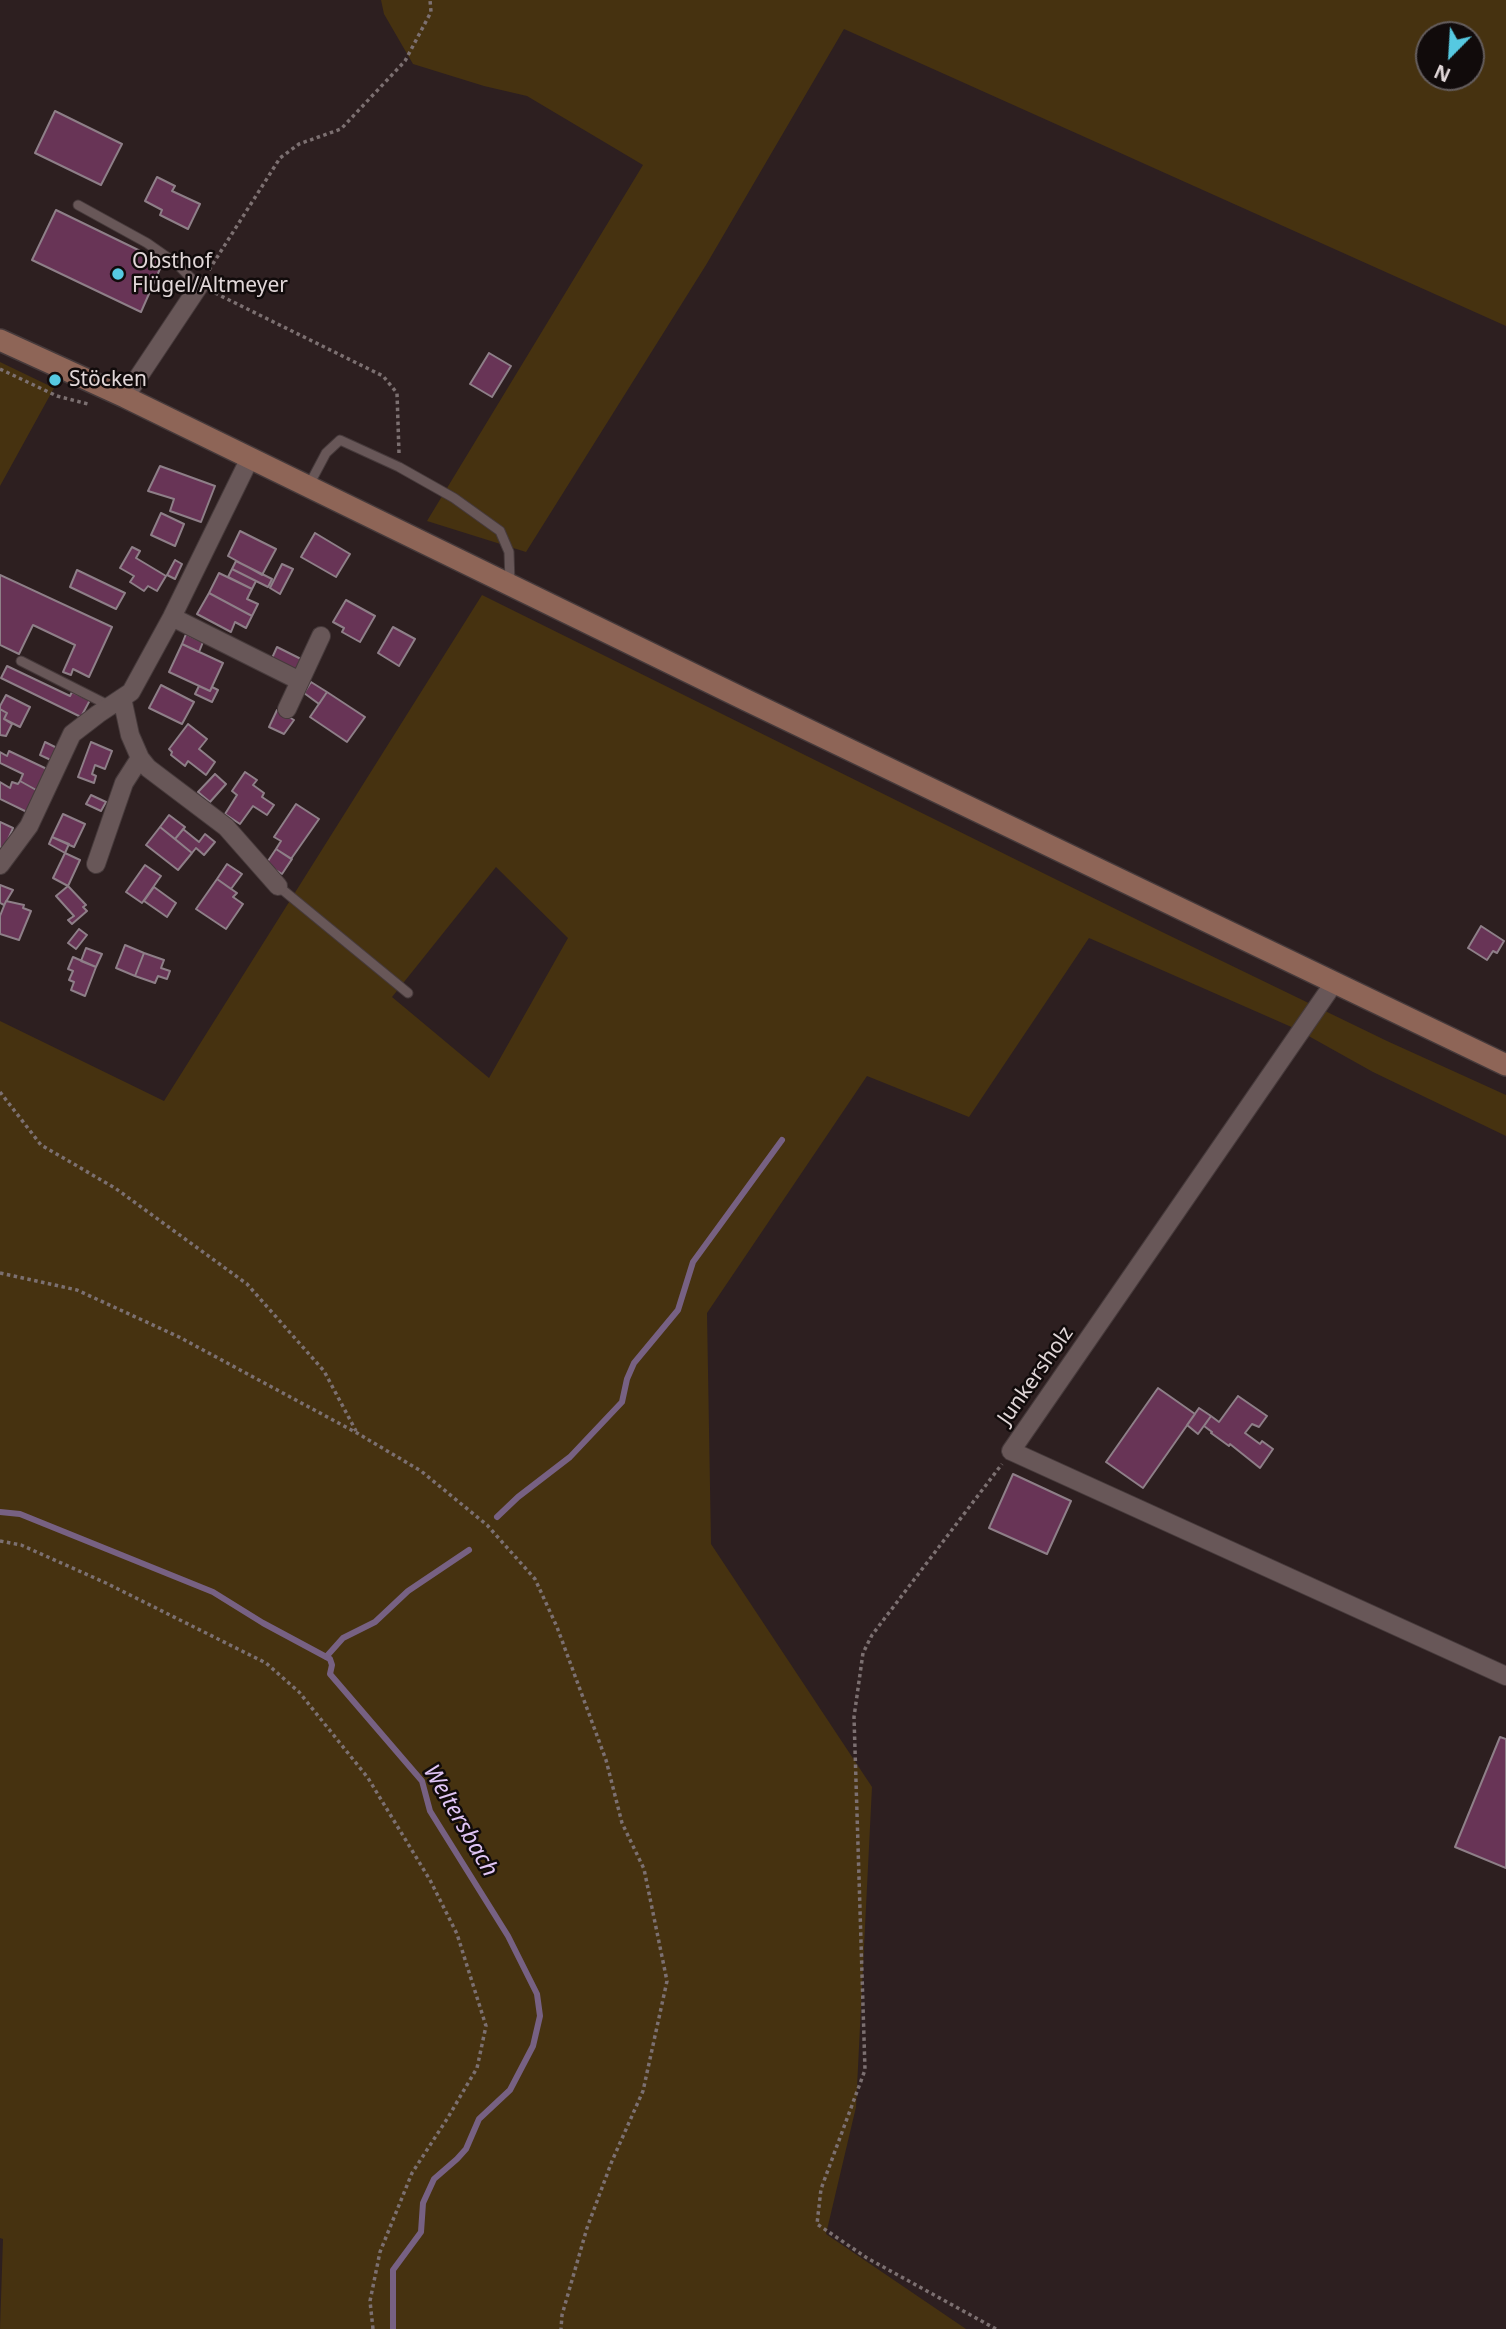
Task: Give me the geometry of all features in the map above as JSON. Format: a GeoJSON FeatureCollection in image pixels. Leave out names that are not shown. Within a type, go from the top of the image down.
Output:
{"type":"FeatureCollection","features":[{"type":"Feature","properties":{"kind":"main road"},"geometry":{"type":"LineString","coordinates":[[0,340],[250,457],[1506,1065]]}},
{"type":"Feature","properties":{"kind":"street"},"geometry":{"type":"LineString","coordinates":[[125,397],[199,286]]}},
{"type":"Feature","properties":{"kind":"street"},"geometry":{"type":"LineString","coordinates":[[0,866],[29,826],[72,734],[131,692],[172,617],[250,457]]}},
{"type":"Feature","properties":{"kind":"street"},"geometry":{"type":"LineString","coordinates":[[172,617],[300,681]]}},
{"type":"Feature","properties":{"kind":"street"},"geometry":{"type":"LineString","coordinates":[[287,709],[321,636]]}},
{"type":"Feature","properties":{"kind":"street"},"geometry":{"type":"LineString","coordinates":[[116,702],[140,758],[148,768],[226,827],[278,886]]}},
{"type":"Feature","properties":{"kind":"street"},"geometry":{"type":"LineString","coordinates":[[96,864],[124,783],[140,758]]}},
{"type":"Feature","properties":{"kind":"street","name":"Junkersholz"},"geometry":{"type":"LineString","coordinates":[[1334,983],[1011,1451],[1506,1675]]}},
{"type":"Feature","properties":{"kind":"lane"},"geometry":{"type":"LineString","coordinates":[[78,205],[147,243],[177,264],[199,286]]}},
{"type":"Feature","properties":{"kind":"lane"},"geometry":{"type":"LineString","coordinates":[[309,486],[326,453],[340,439],[400,467],[454,498],[500,531],[509,552],[510,585]]}},
{"type":"Feature","properties":{"kind":"lane"},"geometry":{"type":"LineString","coordinates":[[20,661],[116,702]]}},
{"type":"Feature","properties":{"kind":"lane"},"geometry":{"type":"LineString","coordinates":[[278,886],[408,993]]}},
{"type":"Feature","properties":{"kind":"path"},"geometry":{"type":"LineString","coordinates":[[400,467],[397,393],[383,376],[199,286],[280,159],[299,144],[341,129],[405,61],[430,12],[430,0]]}},
{"type":"Feature","properties":{"kind":"path"},"geometry":{"type":"LineString","coordinates":[[0,1092],[41,1145],[115,1188],[247,1284],[324,1371],[357,1433]]}},
{"type":"Feature","properties":{"kind":"path"},"geometry":{"type":"LineString","coordinates":[[0,1273],[77,1290],[179,1337],[357,1433],[421,1471],[487,1525],[535,1579],[557,1627],[606,1760],[622,1823],[644,1869],[667,1981],[643,2091],[586,2228],[562,2315],[561,2329]]}},
{"type":"Feature","properties":{"kind":"path"},"geometry":{"type":"LineString","coordinates":[[996,2329],[867,2258],[817,2224],[821,2189],[865,2070],[854,1717],[863,1653],[872,1635],[1011,1451]]}},
{"type":"Feature","properties":{"kind":"path"},"geometry":{"type":"LineString","coordinates":[[0,1541],[21,1545],[106,1583],[266,1663],[299,1692],[368,1778],[430,1880],[457,1934],[486,2026],[477,2068],[412,2173],[380,2252],[370,2301],[373,2329]]}},
{"type":"Feature","properties":{"kind":"shaded area"},"geometry":{"type":"Polygon","coordinates":[[[381,0],[1506,0],[1506,326],[844,29],[706,265],[526,552],[427,521],[643,165],[527,96],[413,64],[384,14],[381,0]]]}},
{"type":"Feature","properties":{"kind":"shaded area"},"geometry":{"type":"Polygon","coordinates":[[[0,362],[54,388],[0,486],[0,362]]]}},
{"type":"Feature","properties":{"kind":"shaded area"},"geometry":{"type":"Polygon","coordinates":[[[482,595],[1160,931],[1387,1041],[1506,1095],[1506,1136],[1373,1072],[1296,1029],[1089,938],[969,1117],[867,1076],[707,1313],[711,1544],[872,1787],[856,2107],[826,2234],[966,2329],[0,2329],[3,2239],[0,2238],[0,1021],[164,1101],[482,595]],[[496,867],[392,997],[489,1078],[568,938],[496,867]]]}},
{"type":"Feature","properties":{"kind":"building"},"geometry":{"type":"Polygon","coordinates":[[[55,111],[122,144],[101,185],[35,153],[55,111]]]}},
{"type":"Feature","properties":{"kind":"building"},"geometry":{"type":"Polygon","coordinates":[[[157,177],[175,186],[172,191],[200,204],[188,229],[160,215],[162,210],[145,201],[157,177]]]}},
{"type":"Feature","properties":{"kind":"building"},"geometry":{"type":"Polygon","coordinates":[[[56,210],[163,262],[141,312],[32,260],[56,210]]]}},
{"type":"Feature","properties":{"kind":"building"},"geometry":{"type":"Polygon","coordinates":[[[489,353],[511,366],[492,397],[470,384],[489,353]]]}},
{"type":"Feature","properties":{"kind":"building"},"geometry":{"type":"Polygon","coordinates":[[[160,466],[215,486],[201,522],[170,511],[174,499],[148,491],[160,466]]]}},
{"type":"Feature","properties":{"kind":"building"},"geometry":{"type":"Polygon","coordinates":[[[161,513],[184,524],[175,546],[151,535],[161,513]]]}},
{"type":"Feature","properties":{"kind":"building"},"geometry":{"type":"Polygon","coordinates":[[[240,531],[276,549],[262,575],[228,556],[240,531]]]}},
{"type":"Feature","properties":{"kind":"building"},"geometry":{"type":"Polygon","coordinates":[[[315,533],[350,554],[336,577],[301,557],[315,533]]]}},
{"type":"Feature","properties":{"kind":"building"},"geometry":{"type":"Polygon","coordinates":[[[132,547],[140,551],[136,558],[166,576],[157,591],[148,586],[144,591],[130,582],[134,576],[120,568],[132,547]]]}},
{"type":"Feature","properties":{"kind":"building"},"geometry":{"type":"Polygon","coordinates":[[[175,560],[182,564],[175,579],[167,575],[175,560]]]}},
{"type":"Feature","properties":{"kind":"building"},"geometry":{"type":"Polygon","coordinates":[[[236,561],[272,579],[268,587],[232,569],[236,561]]]}},
{"type":"Feature","properties":{"kind":"building"},"geometry":{"type":"Polygon","coordinates":[[[282,564],[293,569],[280,594],[270,588],[282,564]]]}},
{"type":"Feature","properties":{"kind":"building"},"geometry":{"type":"Polygon","coordinates":[[[232,569],[256,581],[252,589],[228,577],[232,569]]]}},
{"type":"Feature","properties":{"kind":"building"},"geometry":{"type":"Polygon","coordinates":[[[77,570],[125,593],[116,609],[70,587],[77,570]]]}},
{"type":"Feature","properties":{"kind":"building"},"geometry":{"type":"Polygon","coordinates":[[[219,573],[252,589],[247,599],[258,604],[252,616],[209,593],[219,573]]]}},
{"type":"Feature","properties":{"kind":"building"},"geometry":{"type":"Polygon","coordinates":[[[0,575],[112,627],[89,677],[73,669],[71,675],[63,672],[75,645],[33,625],[19,654],[0,645],[0,575]]]}},
{"type":"Feature","properties":{"kind":"building"},"geometry":{"type":"Polygon","coordinates":[[[209,593],[252,616],[246,628],[235,622],[231,632],[197,614],[209,593]]]}},
{"type":"Feature","properties":{"kind":"building"},"geometry":{"type":"Polygon","coordinates":[[[346,600],[375,616],[360,642],[342,632],[344,628],[333,622],[346,600]]]}},
{"type":"Feature","properties":{"kind":"building"},"geometry":{"type":"Polygon","coordinates":[[[393,627],[415,639],[399,666],[378,653],[393,627]]]}},
{"type":"Feature","properties":{"kind":"building"},"geometry":{"type":"Polygon","coordinates":[[[186,634],[203,642],[199,652],[182,644],[186,634]]]}},
{"type":"Feature","properties":{"kind":"building"},"geometry":{"type":"Polygon","coordinates":[[[182,644],[223,663],[210,691],[169,672],[182,644]]]}},
{"type":"Feature","properties":{"kind":"building"},"geometry":{"type":"Polygon","coordinates":[[[277,647],[301,659],[296,670],[272,658],[277,647]]]}},
{"type":"Feature","properties":{"kind":"building"},"geometry":{"type":"Polygon","coordinates":[[[7,666],[70,696],[72,692],[90,700],[81,717],[1,678],[7,666]]]}},
{"type":"Feature","properties":{"kind":"building"},"geometry":{"type":"Polygon","coordinates":[[[311,682],[327,692],[319,704],[304,693],[311,682]]]}},
{"type":"Feature","properties":{"kind":"building"},"geometry":{"type":"Polygon","coordinates":[[[161,685],[194,702],[182,724],[149,708],[161,685]]]}},
{"type":"Feature","properties":{"kind":"building"},"geometry":{"type":"Polygon","coordinates":[[[199,686],[210,691],[212,687],[218,690],[212,702],[195,694],[199,686]]]}},
{"type":"Feature","properties":{"kind":"building"},"geometry":{"type":"Polygon","coordinates":[[[327,692],[365,717],[347,742],[310,717],[327,692]]]}},
{"type":"Feature","properties":{"kind":"building"},"geometry":{"type":"Polygon","coordinates":[[[6,695],[30,707],[20,727],[4,719],[7,713],[0,709],[0,706],[6,695]]]}},
{"type":"Feature","properties":{"kind":"building"},"geometry":{"type":"Polygon","coordinates":[[[0,709],[7,713],[4,719],[12,724],[6,736],[0,735],[0,709]]]}},
{"type":"Feature","properties":{"kind":"building"},"geometry":{"type":"Polygon","coordinates":[[[277,710],[294,720],[284,734],[269,727],[277,710]]]}},
{"type":"Feature","properties":{"kind":"building"},"geometry":{"type":"Polygon","coordinates":[[[188,724],[207,739],[199,749],[215,762],[206,775],[188,761],[185,766],[171,755],[169,749],[188,724]]]}},
{"type":"Feature","properties":{"kind":"building"},"geometry":{"type":"Polygon","coordinates":[[[45,742],[59,749],[53,761],[40,755],[45,742]]]}},
{"type":"Feature","properties":{"kind":"building"},"geometry":{"type":"Polygon","coordinates":[[[91,742],[112,751],[105,769],[95,765],[92,774],[96,776],[94,783],[78,777],[91,742]]]}},
{"type":"Feature","properties":{"kind":"building"},"geometry":{"type":"Polygon","coordinates":[[[9,751],[49,770],[38,791],[20,781],[23,774],[0,763],[0,752],[7,756],[9,751]]]}},
{"type":"Feature","properties":{"kind":"building"},"geometry":{"type":"Polygon","coordinates":[[[245,772],[257,780],[253,785],[264,793],[262,797],[274,805],[267,815],[253,806],[240,824],[225,814],[237,795],[232,791],[245,772]]]}},
{"type":"Feature","properties":{"kind":"building"},"geometry":{"type":"Polygon","coordinates":[[[215,774],[226,784],[210,802],[198,792],[215,774]]]}},
{"type":"Feature","properties":{"kind":"building"},"geometry":{"type":"Polygon","coordinates":[[[20,781],[38,791],[29,813],[0,799],[0,782],[10,788],[12,782],[18,784],[20,781]]]}},
{"type":"Feature","properties":{"kind":"building"},"geometry":{"type":"Polygon","coordinates":[[[91,795],[106,802],[101,811],[86,804],[91,795]]]}},
{"type":"Feature","properties":{"kind":"building"},"geometry":{"type":"Polygon","coordinates":[[[296,804],[319,819],[291,859],[276,849],[281,841],[274,837],[296,804]]]}},
{"type":"Feature","properties":{"kind":"building"},"geometry":{"type":"Polygon","coordinates":[[[63,814],[85,824],[74,847],[52,837],[63,814]]]}},
{"type":"Feature","properties":{"kind":"building"},"geometry":{"type":"Polygon","coordinates":[[[169,815],[185,827],[175,839],[160,827],[169,815]]]}},
{"type":"Feature","properties":{"kind":"building"},"geometry":{"type":"Polygon","coordinates":[[[0,822],[13,828],[4,849],[0,847],[0,822]]]}},
{"type":"Feature","properties":{"kind":"building"},"geometry":{"type":"Polygon","coordinates":[[[160,827],[192,853],[178,870],[146,845],[160,827]]]}},
{"type":"Feature","properties":{"kind":"building"},"geometry":{"type":"Polygon","coordinates":[[[183,829],[199,842],[205,834],[215,842],[204,855],[196,848],[192,853],[175,839],[183,829]]]}},
{"type":"Feature","properties":{"kind":"building"},"geometry":{"type":"Polygon","coordinates":[[[52,837],[69,844],[65,853],[49,844],[52,837]]]}},
{"type":"Feature","properties":{"kind":"building"},"geometry":{"type":"Polygon","coordinates":[[[276,849],[292,859],[282,874],[266,864],[276,849]]]}},
{"type":"Feature","properties":{"kind":"building"},"geometry":{"type":"Polygon","coordinates":[[[65,853],[80,860],[68,886],[53,878],[65,853]]]}},
{"type":"Feature","properties":{"kind":"building"},"geometry":{"type":"Polygon","coordinates":[[[227,864],[242,874],[231,889],[217,879],[227,864]]]}},
{"type":"Feature","properties":{"kind":"building"},"geometry":{"type":"Polygon","coordinates":[[[145,865],[161,876],[142,903],[126,892],[145,865]]]}},
{"type":"Feature","properties":{"kind":"building"},"geometry":{"type":"Polygon","coordinates":[[[217,879],[237,893],[233,897],[243,904],[226,929],[196,909],[217,879]]]}},
{"type":"Feature","properties":{"kind":"building"},"geometry":{"type":"Polygon","coordinates":[[[0,885],[13,890],[4,905],[0,903],[0,885]]]}},
{"type":"Feature","properties":{"kind":"building"},"geometry":{"type":"Polygon","coordinates":[[[68,886],[86,905],[83,907],[87,911],[72,924],[68,920],[74,916],[56,896],[68,886]]]}},
{"type":"Feature","properties":{"kind":"building"},"geometry":{"type":"Polygon","coordinates":[[[154,887],[176,903],[167,917],[144,901],[154,887]]]}},
{"type":"Feature","properties":{"kind":"building"},"geometry":{"type":"Polygon","coordinates":[[[6,901],[24,905],[23,908],[31,911],[19,940],[0,934],[0,916],[6,901]]]}},
{"type":"Feature","properties":{"kind":"building"},"geometry":{"type":"Polygon","coordinates":[[[1481,926],[1504,941],[1497,953],[1493,951],[1487,960],[1468,948],[1481,926]]]}},
{"type":"Feature","properties":{"kind":"building"},"geometry":{"type":"Polygon","coordinates":[[[79,929],[87,935],[76,949],[68,943],[79,929]]]}},
{"type":"Feature","properties":{"kind":"building"},"geometry":{"type":"Polygon","coordinates":[[[125,945],[144,953],[135,976],[116,968],[125,945]]]}},
{"type":"Feature","properties":{"kind":"building"},"geometry":{"type":"Polygon","coordinates":[[[86,948],[102,954],[96,967],[81,961],[86,948]]]}},
{"type":"Feature","properties":{"kind":"building"},"geometry":{"type":"Polygon","coordinates":[[[144,953],[164,960],[161,968],[170,971],[167,979],[158,976],[155,983],[135,976],[144,953]]]}},
{"type":"Feature","properties":{"kind":"building"},"geometry":{"type":"Polygon","coordinates":[[[73,957],[96,967],[85,996],[71,990],[74,982],[69,980],[73,971],[68,969],[73,957]]]}},
{"type":"Feature","properties":{"kind":"building"},"geometry":{"type":"Polygon","coordinates":[[[1158,1388],[1195,1414],[1143,1488],[1106,1462],[1158,1388]]]}},
{"type":"Feature","properties":{"kind":"building"},"geometry":{"type":"Polygon","coordinates":[[[1238,1396],[1267,1416],[1259,1427],[1252,1424],[1245,1433],[1260,1444],[1262,1441],[1273,1449],[1260,1468],[1204,1426],[1211,1416],[1219,1422],[1238,1396]]]}},
{"type":"Feature","properties":{"kind":"building"},"geometry":{"type":"Polygon","coordinates":[[[1199,1408],[1211,1416],[1198,1434],[1187,1425],[1199,1408]]]}},
{"type":"Feature","properties":{"kind":"building"},"geometry":{"type":"Polygon","coordinates":[[[1013,1474],[1071,1501],[1047,1554],[989,1528],[1013,1474]]]}},
{"type":"Feature","properties":{"kind":"building"},"geometry":{"type":"Polygon","coordinates":[[[1500,1737],[1506,1739],[1506,1868],[1455,1847],[1500,1737]]]}},
{"type":"Feature","properties":{"kind":"waterway"},"geometry":{"type":"LineString","coordinates":[[497,1517],[518,1497],[570,1457],[622,1402],[634,1363],[678,1310],[693,1262],[782,1140]]}},
{"type":"Feature","properties":{"kind":"waterway","name":"Weltersbach"},"geometry":{"type":"LineString","coordinates":[[0,1512],[20,1514],[213,1592],[330,1659],[330,1674],[422,1781],[430,1811],[508,1936],[537,1994],[540,2016],[533,2046],[510,2090],[479,2119],[466,2149],[434,2179],[423,2203],[421,2232],[393,2270],[393,2329]]}},
{"type":"Feature","properties":{"kind":"waterway"},"geometry":{"type":"LineString","coordinates":[[326,1657],[343,1638],[375,1622],[408,1591],[469,1550]]}},
{"type":"Feature","properties":{"kind":"place","name":"Obsthof Flügel/Altmeyer"},"geometry":{"type":"Point","coordinates":[118,274]}},
{"type":"Feature","properties":{"kind":"place","name":"Stöcken"},"geometry":{"type":"Point","coordinates":[55,380]}}]}
